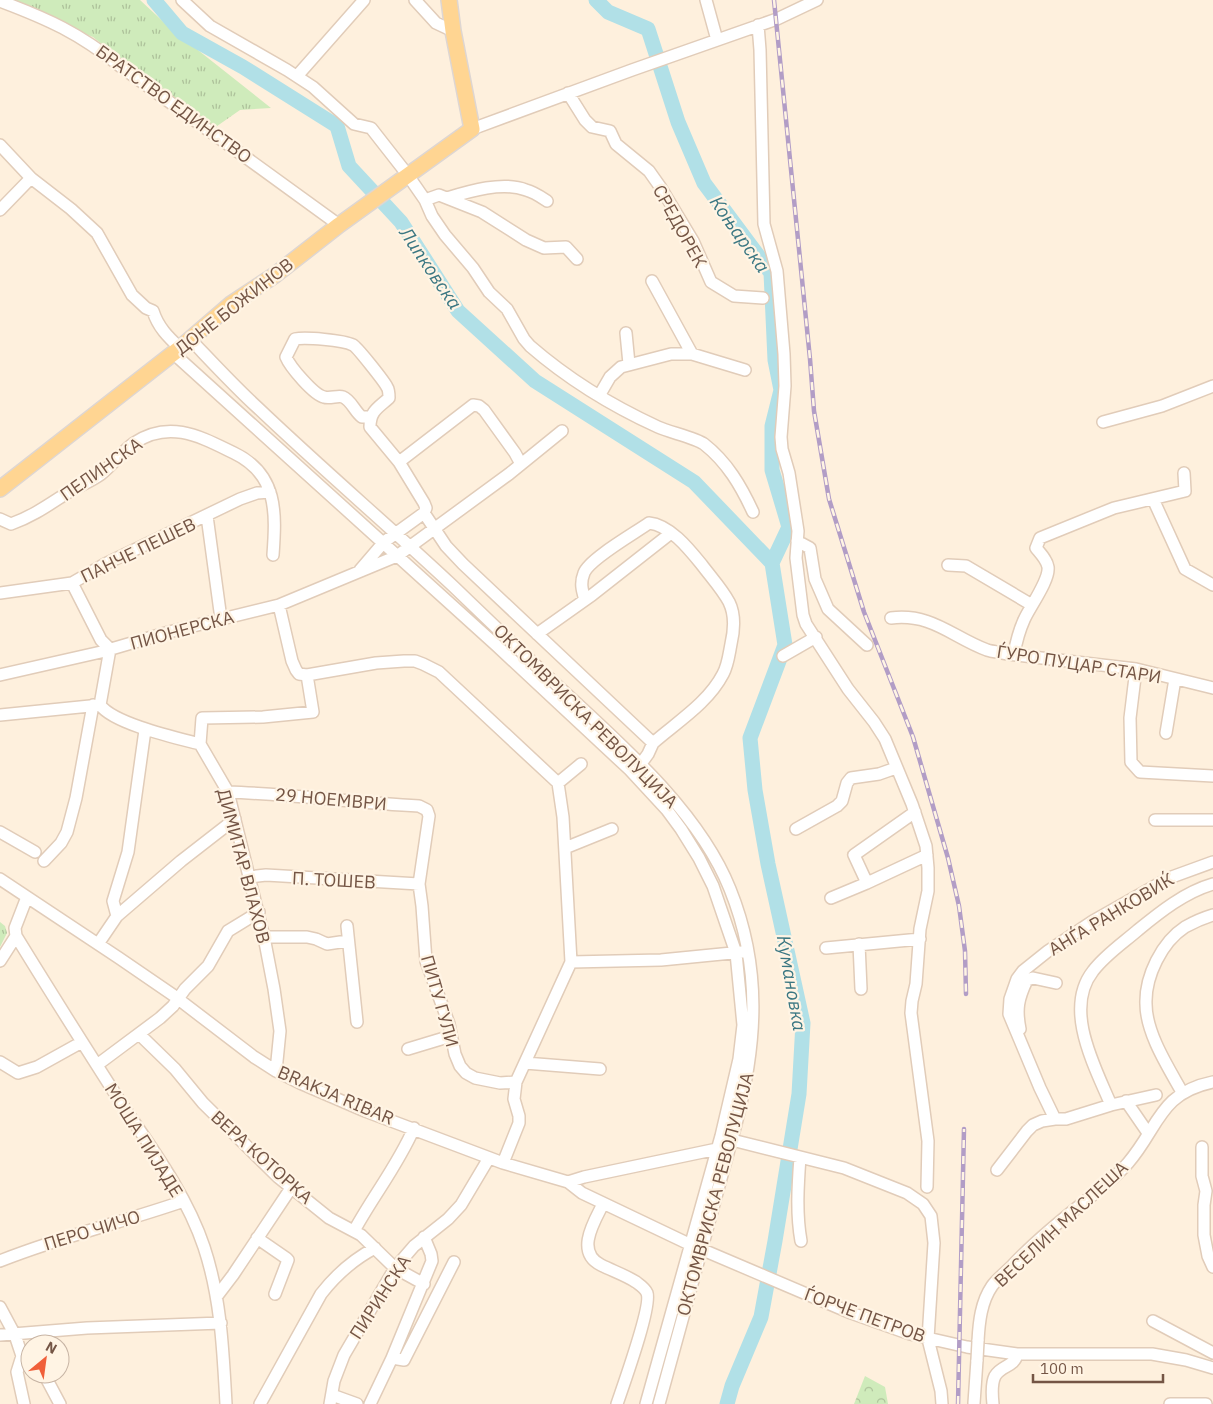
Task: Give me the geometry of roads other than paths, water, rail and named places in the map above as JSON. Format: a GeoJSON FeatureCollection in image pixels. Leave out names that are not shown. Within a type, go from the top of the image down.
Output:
{"type":"FeatureCollection","features":[{"type":"Feature","properties":{"kind":"main road"},"geometry":{"type":"LineString","coordinates":[[449,0],[453,32],[472,128]]}},
{"type":"Feature","properties":{"kind":"main road","name":"ДОНЕ БОЖИНОВ"},"geometry":{"type":"LineString","coordinates":[[0,489],[181,347],[231,304],[274,275],[338,225],[472,128]]}},
{"type":"Feature","properties":{"kind":"street"},"geometry":{"type":"LineString","coordinates":[[182,0],[210,26],[313,87],[354,124],[371,128],[425,200],[444,235],[472,268],[489,292],[507,309],[530,346],[578,383],[599,396],[658,427],[704,444],[735,478],[753,512]]}},
{"type":"Feature","properties":{"kind":"street"},"geometry":{"type":"LineString","coordinates":[[297,76],[364,0]]}},
{"type":"Feature","properties":{"kind":"street"},"geometry":{"type":"LineString","coordinates":[[415,0],[436,23],[453,32]]}},
{"type":"Feature","properties":{"kind":"street"},"geometry":{"type":"LineString","coordinates":[[706,0],[717,40]]}},
{"type":"Feature","properties":{"kind":"street"},"geometry":{"type":"LineString","coordinates":[[472,128],[777,19],[817,0]]}},
{"type":"Feature","properties":{"kind":"street","name":"БРАТСТВО ЕДИНСТВО"},"geometry":{"type":"LineString","coordinates":[[0,1],[43,17],[95,46],[338,225]]}},
{"type":"Feature","properties":{"kind":"street"},"geometry":{"type":"LineString","coordinates":[[758,25],[764,224],[777,271],[785,386],[781,443],[789,473],[798,531],[796,558],[803,615],[806,624],[848,689],[885,739],[915,812],[927,854],[928,891],[920,929],[916,984],[911,1014],[913,1043],[928,1141],[927,1187]]}},
{"type":"Feature","properties":{"kind":"street","name":"СРЕДОРЕК"},"geometry":{"type":"LineString","coordinates":[[568,93],[592,127],[610,131],[616,144],[649,171],[675,209],[693,242],[711,282],[734,296],[764,298]]}},
{"type":"Feature","properties":{"kind":"street"},"geometry":{"type":"LineString","coordinates":[[0,145],[31,178],[71,209],[97,233],[132,295],[146,308],[153,311],[156,321],[165,334],[181,347]]}},
{"type":"Feature","properties":{"kind":"street"},"geometry":{"type":"LineString","coordinates":[[0,210],[31,178]]}},
{"type":"Feature","properties":{"kind":"street"},"geometry":{"type":"LineString","coordinates":[[448,198],[474,190],[509,186],[525,189],[547,201]]}},
{"type":"Feature","properties":{"kind":"street"},"geometry":{"type":"LineString","coordinates":[[425,200],[439,195],[448,198],[482,212],[526,240],[544,248],[566,247],[578,260]]}},
{"type":"Feature","properties":{"kind":"street"},"geometry":{"type":"LineString","coordinates":[[652,281],[692,354]]}},
{"type":"Feature","properties":{"kind":"street"},"geometry":{"type":"LineString","coordinates":[[626,333],[629,364]]}},
{"type":"Feature","properties":{"kind":"street"},"geometry":{"type":"LineString","coordinates":[[370,417],[362,417],[346,398],[342,396],[325,398],[320,396],[289,363],[286,357],[295,339],[304,337],[343,342],[355,346],[388,388],[389,398],[370,417],[370,427],[398,462],[424,503],[426,508],[424,513],[446,546],[653,743]]}},
{"type":"Feature","properties":{"kind":"street","name":"ОКТОМВРИСКА РЕВОЛУЦИЈА"},"geometry":{"type":"LineString","coordinates":[[181,347],[256,407],[452,586],[640,764],[690,820],[714,856],[730,888],[748,950],[754,1000],[752,1043],[742,1101],[732,1140],[659,1404]]}},
{"type":"Feature","properties":{"kind":"street","name":"ОКТОМВРИСКА РЕВОЛУЦИЈА"},"geometry":{"type":"LineString","coordinates":[[181,347],[397,556],[610,751],[667,810],[699,858],[713,886],[736,952],[742,1004],[742,1035],[737,1073],[646,1404]]}},
{"type":"Feature","properties":{"kind":"street"},"geometry":{"type":"LineString","coordinates":[[599,396],[610,377],[621,367],[671,354],[692,354],[745,370]]}},
{"type":"Feature","properties":{"kind":"street"},"geometry":{"type":"LineString","coordinates":[[1103,422],[1162,406],[1213,386]]}},
{"type":"Feature","properties":{"kind":"street"},"geometry":{"type":"LineString","coordinates":[[398,462],[474,405],[484,410],[521,464]]}},
{"type":"Feature","properties":{"kind":"street","name":"ПЕЛИНСКА"},"geometry":{"type":"LineString","coordinates":[[0,519],[11,524],[39,512],[65,494],[100,474],[132,444],[151,435],[171,431],[194,434],[217,443],[258,468],[270,492],[275,519],[273,555]]}},
{"type":"Feature","properties":{"kind":"street","name":"ПИОНЕРСКА"},"geometry":{"type":"LineString","coordinates":[[0,675],[110,650],[279,605],[397,556],[510,474],[562,431]]}},
{"type":"Feature","properties":{"kind":"street"},"geometry":{"type":"LineString","coordinates":[[1014,654],[1023,621],[1046,580],[1048,566],[1044,556],[1036,548],[1040,538],[1114,508],[1185,491],[1184,473]]}},
{"type":"Feature","properties":{"kind":"street","name":"ПАНЧЕ ПЕШЕВ"},"geometry":{"type":"LineString","coordinates":[[0,593],[72,583],[105,564],[207,516],[258,493],[270,492]]}},
{"type":"Feature","properties":{"kind":"street"},"geometry":{"type":"LineString","coordinates":[[1153,499],[1185,569],[1210,580]]}},
{"type":"Feature","properties":{"kind":"street","name":"ПИОНЕРСКА"},"geometry":{"type":"LineString","coordinates":[[359,572],[384,542],[424,513]]}},
{"type":"Feature","properties":{"kind":"street"},"geometry":{"type":"LineString","coordinates":[[207,516],[221,619]]}},
{"type":"Feature","properties":{"kind":"street"},"geometry":{"type":"LineString","coordinates":[[585,600],[580,586],[584,572],[595,560],[649,523],[655,524],[671,533],[692,552],[729,602],[733,618],[733,637],[724,672],[715,688],[694,709],[653,743],[648,754],[640,764]]}},
{"type":"Feature","properties":{"kind":"street"},"geometry":{"type":"LineString","coordinates":[[537,634],[585,600],[671,533]]}},
{"type":"Feature","properties":{"kind":"street"},"geometry":{"type":"LineString","coordinates":[[797,541],[810,548],[815,579],[828,609],[867,645]]}},
{"type":"Feature","properties":{"kind":"street"},"geometry":{"type":"LineString","coordinates":[[948,565],[966,566],[1032,605]]}},
{"type":"Feature","properties":{"kind":"street"},"geometry":{"type":"LineString","coordinates":[[44,861],[61,843],[67,832],[110,650],[101,640],[72,583]]}},
{"type":"Feature","properties":{"kind":"street"},"geometry":{"type":"LineString","coordinates":[[279,605],[292,661],[300,674],[307,675],[391,661],[415,661],[431,667],[439,672],[558,783],[563,817],[571,962],[516,1082],[514,1099],[519,1123],[503,1163]]}},
{"type":"Feature","properties":{"kind":"street","name":"ЃУРО ПУЦАР СТАРИ"},"geometry":{"type":"LineString","coordinates":[[891,618],[901,617],[935,623],[987,650],[1136,669],[1213,688]]}},
{"type":"Feature","properties":{"kind":"street"},"geometry":{"type":"LineString","coordinates":[[783,656],[816,637]]}},
{"type":"Feature","properties":{"kind":"street"},"geometry":{"type":"LineString","coordinates":[[1136,669],[1130,718],[1131,762],[1140,772],[1213,776]]}},
{"type":"Feature","properties":{"kind":"street"},"geometry":{"type":"LineString","coordinates":[[0,715],[96,705],[144,730],[200,744],[202,718],[263,717],[313,712],[307,675]]}},
{"type":"Feature","properties":{"kind":"street"},"geometry":{"type":"LineString","coordinates":[[1166,732],[1175,679]]}},
{"type":"Feature","properties":{"kind":"street"},"geometry":{"type":"LineString","coordinates":[[117,916],[113,901],[128,852],[144,730]]}},
{"type":"Feature","properties":{"kind":"street","name":"ДИМИТАР ВЛАХОВ"},"geometry":{"type":"LineString","coordinates":[[200,744],[228,792],[259,912],[280,1030],[276,1071]]}},
{"type":"Feature","properties":{"kind":"street"},"geometry":{"type":"LineString","coordinates":[[558,783],[581,764]]}},
{"type":"Feature","properties":{"kind":"street"},"geometry":{"type":"LineString","coordinates":[[796,829],[838,806],[842,801],[847,783],[851,778],[879,774],[896,768]]}},
{"type":"Feature","properties":{"kind":"street","name":"29 НОЕМВРИ"},"geometry":{"type":"LineString","coordinates":[[228,792],[419,806],[427,810],[429,816]]}},
{"type":"Feature","properties":{"kind":"street"},"geometry":{"type":"LineString","coordinates":[[867,883],[854,856],[915,812]]}},
{"type":"Feature","properties":{"kind":"street","name":"ПИТУ ГУЛИ"},"geometry":{"type":"LineString","coordinates":[[429,816],[419,884],[426,961],[449,1024],[455,1054],[460,1066],[466,1073],[486,1081],[500,1083],[516,1082]]}},
{"type":"Feature","properties":{"kind":"street"},"geometry":{"type":"LineString","coordinates":[[98,944],[117,916],[181,861],[236,819]]}},
{"type":"Feature","properties":{"kind":"street"},"geometry":{"type":"LineString","coordinates":[[1155,820],[1213,820]]}},
{"type":"Feature","properties":{"kind":"street"},"geometry":{"type":"LineString","coordinates":[[565,848],[612,829]]}},
{"type":"Feature","properties":{"kind":"street"},"geometry":{"type":"LineString","coordinates":[[0,832],[34,852]]}},
{"type":"Feature","properties":{"kind":"street"},"geometry":{"type":"LineString","coordinates":[[831,898],[927,854]]}},
{"type":"Feature","properties":{"kind":"street","name":"АНЃА РАНКОВИЌ"},"geometry":{"type":"LineString","coordinates":[[1055,1118],[1040,1088],[1009,1014],[1010,999],[1017,979],[1036,960],[1076,931],[1139,893],[1169,878],[1213,862]]}},
{"type":"Feature","properties":{"kind":"street","name":"П. ТОШЕВ"},"geometry":{"type":"LineString","coordinates":[[249,878],[266,875],[419,884]]}},
{"type":"Feature","properties":{"kind":"street","name":"BRAKJA RIBAR"},"geometry":{"type":"LineString","coordinates":[[0,879],[178,999],[276,1071],[342,1102],[503,1163],[568,1182]]}},
{"type":"Feature","properties":{"kind":"street"},"geometry":{"type":"LineString","coordinates":[[1111,1105],[1086,1044],[1080,1012],[1082,989],[1092,972],[1106,956],[1142,927],[1190,892],[1213,884]]}},
{"type":"Feature","properties":{"kind":"street"},"geometry":{"type":"LineString","coordinates":[[0,961],[16,936],[15,928],[27,897]]}},
{"type":"Feature","properties":{"kind":"street"},"geometry":{"type":"LineString","coordinates":[[97,1065],[160,1018],[208,966],[228,931],[259,912]]}},
{"type":"Feature","properties":{"kind":"street"},"geometry":{"type":"LineString","coordinates":[[1182,1092],[1164,1060],[1150,1025],[1146,1004],[1148,981],[1156,962],[1169,942],[1183,928],[1213,915]]}},
{"type":"Feature","properties":{"kind":"street"},"geometry":{"type":"LineString","coordinates":[[347,926],[356,1022]]}},
{"type":"Feature","properties":{"kind":"street","name":"МОША ПИЈАДЕ"},"geometry":{"type":"LineString","coordinates":[[16,936],[184,1201],[204,1246],[217,1296],[221,1323],[226,1404]]}},
{"type":"Feature","properties":{"kind":"street"},"geometry":{"type":"LineString","coordinates":[[264,937],[307,937],[327,944],[347,941]]}},
{"type":"Feature","properties":{"kind":"street"},"geometry":{"type":"LineString","coordinates":[[826,948],[920,939]]}},
{"type":"Feature","properties":{"kind":"street"},"geometry":{"type":"LineString","coordinates":[[859,944],[861,989]]}},
{"type":"Feature","properties":{"kind":"street"},"geometry":{"type":"LineString","coordinates":[[571,962],[661,960],[748,950]]}},
{"type":"Feature","properties":{"kind":"street"},"geometry":{"type":"LineString","coordinates":[[1018,1035],[1020,1030],[1017,1011],[1021,993],[1027,980],[1032,978],[1056,983]]}},
{"type":"Feature","properties":{"kind":"street","name":"ВЕРА КОТОРКА"},"geometry":{"type":"LineString","coordinates":[[139,1034],[175,1069],[203,1103],[262,1163],[329,1218],[361,1235],[395,1268],[424,1284]]}},
{"type":"Feature","properties":{"kind":"street"},"geometry":{"type":"LineString","coordinates":[[408,1049],[451,1036]]}},
{"type":"Feature","properties":{"kind":"street"},"geometry":{"type":"LineString","coordinates":[[0,1062],[18,1073],[36,1067],[82,1042]]}},
{"type":"Feature","properties":{"kind":"street"},"geometry":{"type":"LineString","coordinates":[[525,1063],[600,1069]]}},
{"type":"Feature","properties":{"kind":"street","name":"ВЕСЕЛИН МАСЛЕША"},"geometry":{"type":"LineString","coordinates":[[974,1403],[979,1320],[987,1295],[993,1284],[1025,1252],[1115,1177],[1129,1162],[1171,1102],[1182,1092],[1213,1082]]}},
{"type":"Feature","properties":{"kind":"street"},"geometry":{"type":"LineString","coordinates":[[997,1170],[1033,1125],[1055,1118],[1066,1119],[1111,1105],[1156,1095]]}},
{"type":"Feature","properties":{"kind":"street"},"geometry":{"type":"LineString","coordinates":[[1126,1101],[1148,1133]]}},
{"type":"Feature","properties":{"kind":"street"},"geometry":{"type":"LineString","coordinates":[[354,1231],[395,1166],[414,1128]]}},
{"type":"Feature","properties":{"kind":"street"},"geometry":{"type":"LineString","coordinates":[[732,1140],[826,1162],[884,1182],[907,1193],[923,1204],[931,1216],[934,1243],[928,1339],[941,1391],[942,1404]]}},
{"type":"Feature","properties":{"kind":"street"},"geometry":{"type":"LineString","coordinates":[[1202,1147],[1202,1176],[1210,1189],[1204,1204],[1204,1235],[1208,1256],[1213,1267]]}},
{"type":"Feature","properties":{"kind":"street"},"geometry":{"type":"LineString","coordinates":[[568,1182],[717,1149]]}},
{"type":"Feature","properties":{"kind":"street"},"geometry":{"type":"LineString","coordinates":[[800,1157],[798,1224],[801,1241]]}},
{"type":"Feature","properties":{"kind":"street","name":"ПИРИНСКА"},"geometry":{"type":"LineString","coordinates":[[331,1400],[334,1381],[344,1355],[395,1268],[414,1246],[448,1219],[461,1205],[490,1158]]}},
{"type":"Feature","properties":{"kind":"street","name":"ЃОРЧЕ ПЕТРОВ"},"geometry":{"type":"LineString","coordinates":[[568,1182],[582,1193],[603,1204],[702,1250],[850,1313],[910,1334],[967,1347],[1017,1354],[1152,1354],[1186,1360],[1213,1368]]}},
{"type":"Feature","properties":{"kind":"street"},"geometry":{"type":"LineString","coordinates":[[217,1296],[291,1188]]}},
{"type":"Feature","properties":{"kind":"street","name":"ПЕРО ЧИЧО"},"geometry":{"type":"LineString","coordinates":[[0,1261],[44,1244],[130,1220],[184,1201]]}},
{"type":"Feature","properties":{"kind":"street"},"geometry":{"type":"LineString","coordinates":[[603,1204],[587,1238],[592,1258],[600,1264],[632,1279],[646,1290],[648,1295],[643,1319],[617,1404]]}},
{"type":"Feature","properties":{"kind":"street"},"geometry":{"type":"LineString","coordinates":[[257,1238],[288,1260],[275,1294]]}},
{"type":"Feature","properties":{"kind":"street"},"geometry":{"type":"LineString","coordinates":[[370,1404],[392,1358],[432,1261],[424,1238]]}},
{"type":"Feature","properties":{"kind":"street"},"geometry":{"type":"LineString","coordinates":[[260,1404],[321,1294],[331,1282],[362,1255],[375,1248]]}},
{"type":"Feature","properties":{"kind":"street"},"geometry":{"type":"LineString","coordinates":[[392,1358],[404,1360],[454,1262]]}},
{"type":"Feature","properties":{"kind":"street"},"geometry":{"type":"LineString","coordinates":[[0,1307],[20,1344]]}},
{"type":"Feature","properties":{"kind":"street"},"geometry":{"type":"LineString","coordinates":[[1153,1321],[1213,1353]]}},
{"type":"Feature","properties":{"kind":"street"},"geometry":{"type":"LineString","coordinates":[[0,1335],[87,1328],[221,1323]]}},
{"type":"Feature","properties":{"kind":"street"},"geometry":{"type":"LineString","coordinates":[[993,1404],[992,1387],[996,1375],[1003,1367],[1012,1364],[1016,1360],[1017,1354]]}},
{"type":"Feature","properties":{"kind":"street"},"geometry":{"type":"LineString","coordinates":[[20,1367],[17,1372],[24,1404]]}},
{"type":"Feature","properties":{"kind":"street"},"geometry":{"type":"LineString","coordinates":[[49,1384],[60,1404]]}},
{"type":"Feature","properties":{"kind":"street"},"geometry":{"type":"LineString","coordinates":[[331,1400],[357,1404]]}},
{"type":"Feature","properties":{"kind":"street"},"geometry":{"type":"LineString","coordinates":[[1170,1404],[1201,1404]]}},
{"type":"Feature","properties":{"kind":"waterway","name":"Липковска"},"geometry":{"type":"LineString","coordinates":[[154,0],[182,33],[243,67],[337,126],[349,166],[401,222],[458,311],[535,381],[694,482],[772,563]]}},
{"type":"Feature","properties":{"kind":"waterway","name":"Коњарска"},"geometry":{"type":"LineString","coordinates":[[596,0],[608,12],[648,29],[678,122],[704,183],[771,273],[775,360],[781,390],[772,426],[772,470],[789,527],[772,563]]}},
{"type":"Feature","properties":{"kind":"waterway","name":"Кумановка"},"geometry":{"type":"LineString","coordinates":[[727,1404],[732,1386],[761,1317],[799,1094],[803,1023],[768,864],[755,790],[750,738],[785,645],[772,563]]}},
{"type":"Feature","properties":{"kind":"railway"},"geometry":{"type":"LineString","coordinates":[[774,0],[814,411],[829,499],[864,612],[913,737],[948,858],[959,906],[965,951],[966,994]]}},
{"type":"Feature","properties":{"kind":"railway"},"geometry":{"type":"LineString","coordinates":[[958,1404],[964,1129]]}}]}
